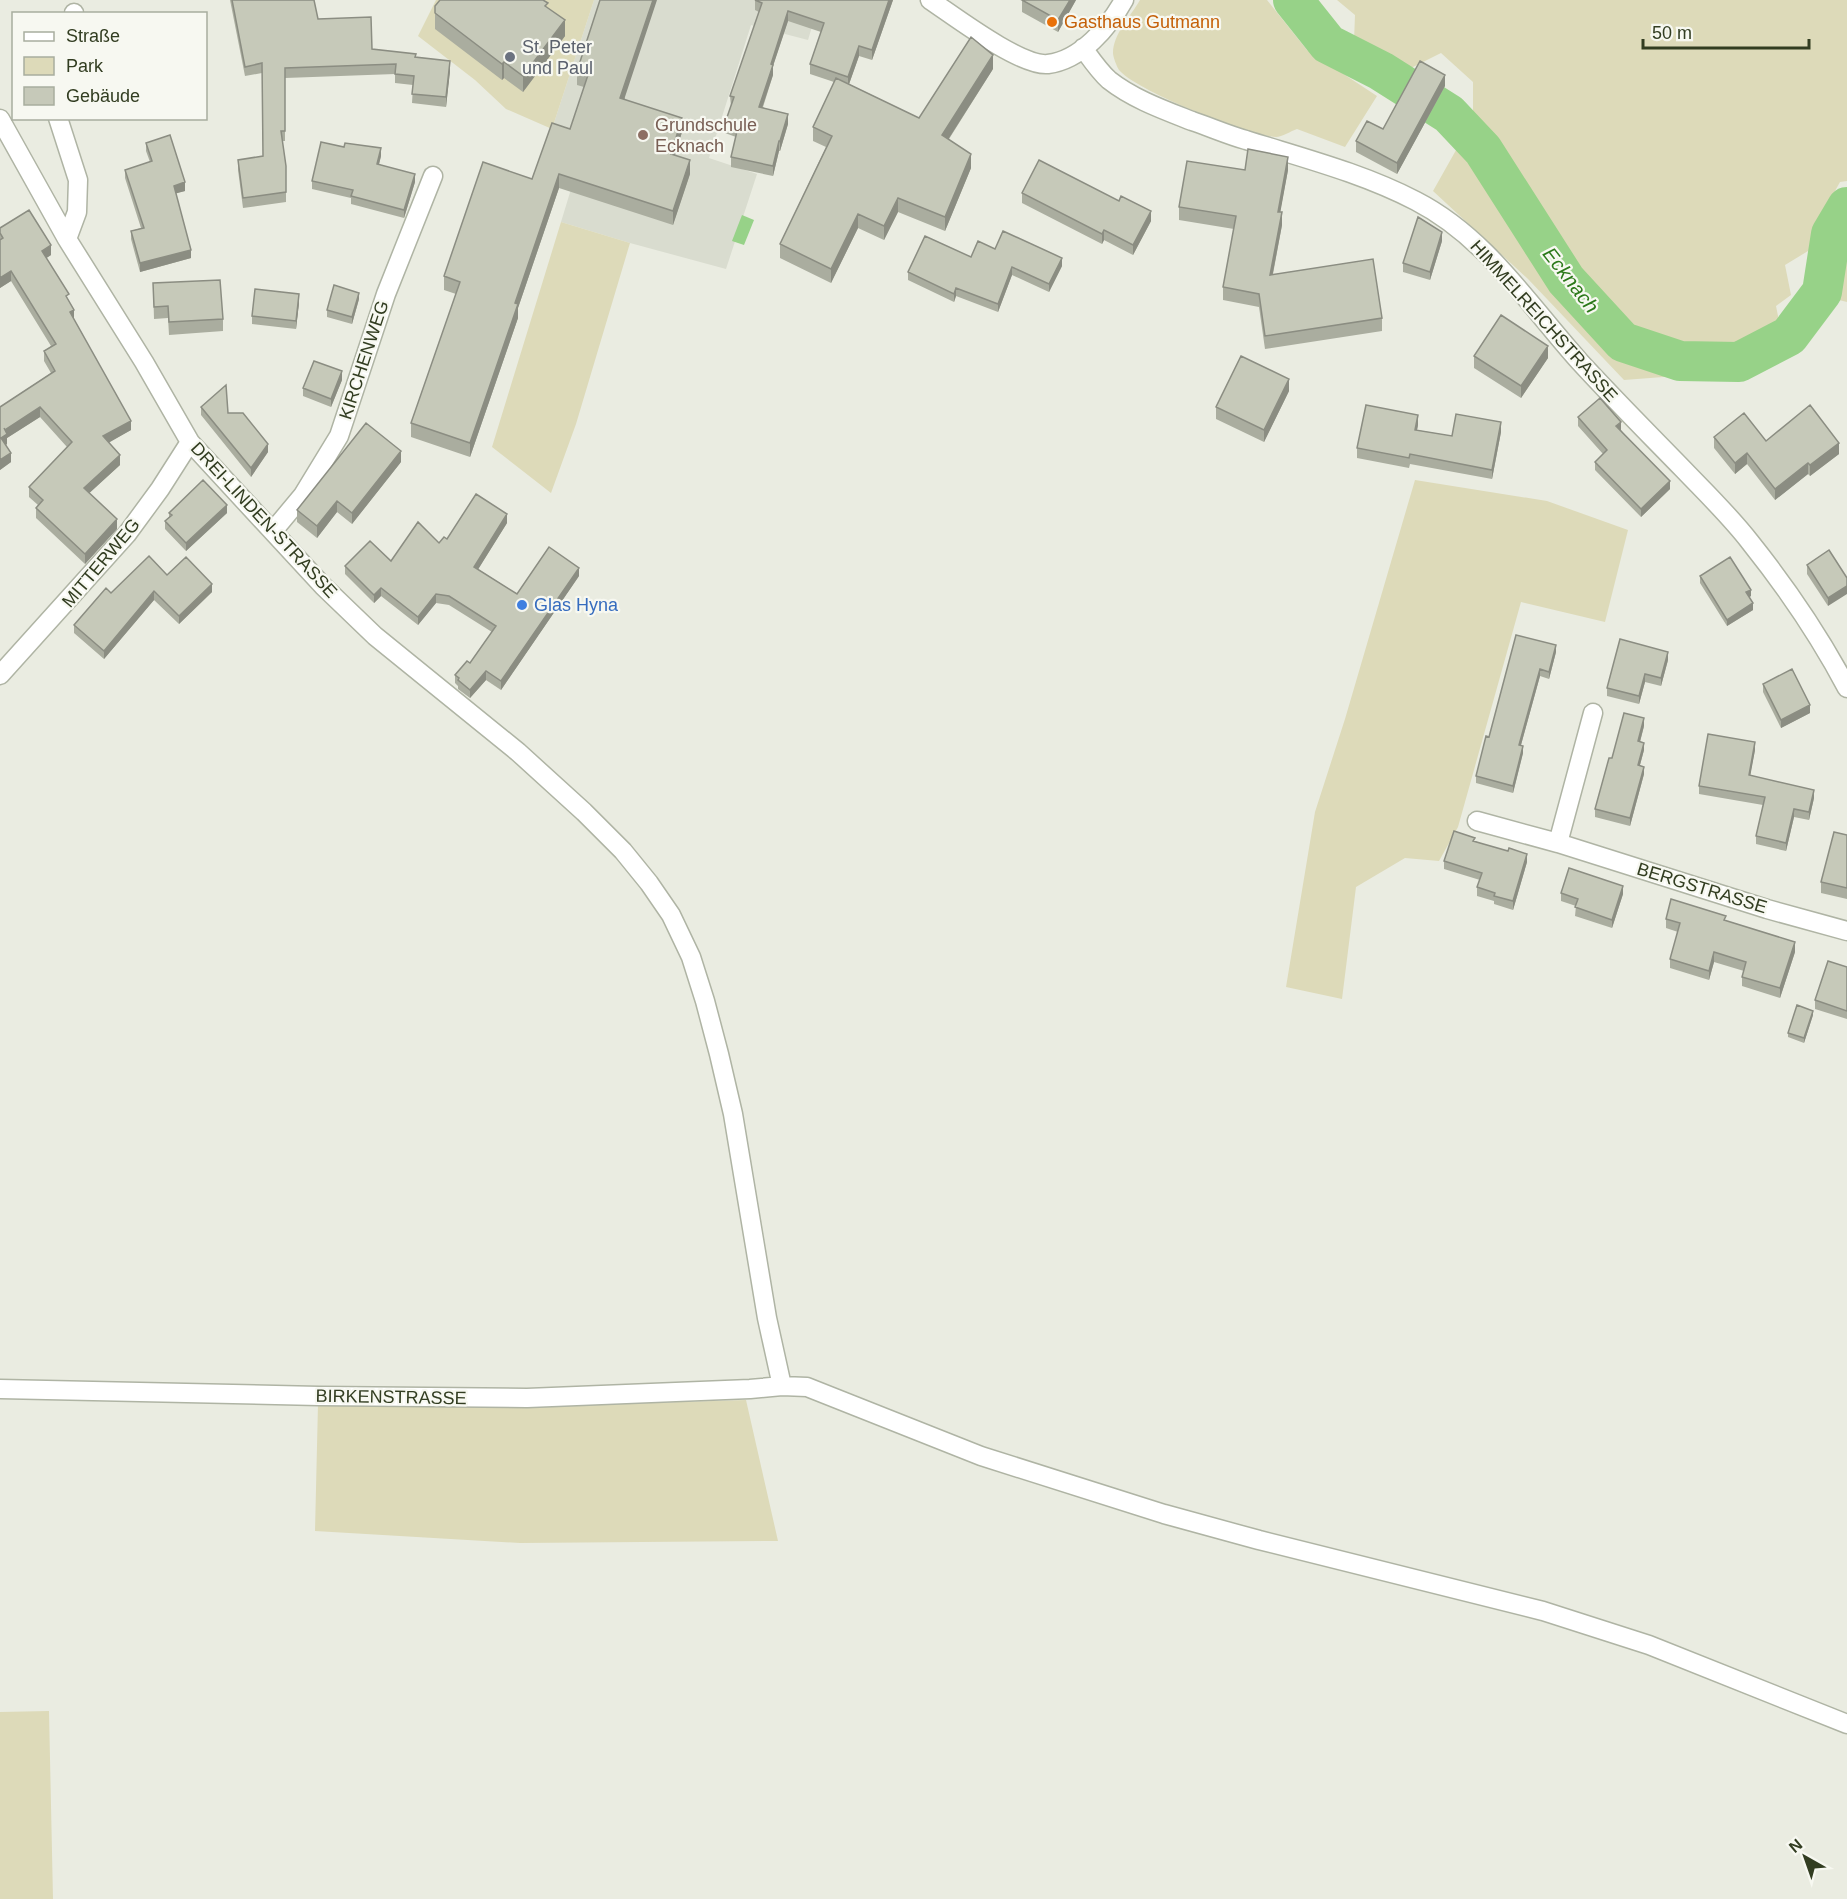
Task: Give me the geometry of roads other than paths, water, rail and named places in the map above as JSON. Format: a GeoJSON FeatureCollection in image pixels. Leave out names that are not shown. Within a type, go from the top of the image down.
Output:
{"type":"FeatureCollection","features":[{"type":"Feature","properties":{"kind":"street"},"geometry":{"type":"LineString","coordinates":[[930,0],[1024,59],[1046,64],[1066,59],[1083,48],[1101,32],[1124,0]]}},
{"type":"Feature","properties":{"kind":"street","name":"HIMMELREICHSTRASSE"},"geometry":{"type":"LineString","coordinates":[[1083,48],[1108,79],[1133,95],[1174,114],[1244,140],[1370,180],[1441,215],[1477,243],[1506,273],[1564,344],[1750,541],[1802,613],[1846,685]]}},
{"type":"Feature","properties":{"kind":"street","name":"DREI-LINDEN-STRASSE"},"geometry":{"type":"LineString","coordinates":[[0,119],[67,239],[144,362],[190,442],[323,586],[375,636],[518,752],[584,812],[623,851],[671,915],[691,957],[705,1001],[733,1114],[767,1318],[782,1386]]}},
{"type":"Feature","properties":{"kind":"street"},"geometry":{"type":"LineString","coordinates":[[59,120],[78,180],[77,212],[67,239]]}},
{"type":"Feature","properties":{"kind":"street","name":"KIRCHENWEG"},"geometry":{"type":"LineString","coordinates":[[273,531],[303,495],[339,436],[386,294],[433,176]]}},
{"type":"Feature","properties":{"kind":"street","name":"MITTERWEG"},"geometry":{"type":"LineString","coordinates":[[3,666],[128,534],[190,442]]}},
{"type":"Feature","properties":{"kind":"street"},"geometry":{"type":"LineString","coordinates":[[1558,843],[1593,713]]}},
{"type":"Feature","properties":{"kind":"street","name":"BERGSTRASSE"},"geometry":{"type":"LineString","coordinates":[[1477,821],[1558,843],[1767,909],[1847,931]]}},
{"type":"Feature","properties":{"kind":"street","name":"BIRKENSTRASSE"},"geometry":{"type":"LineString","coordinates":[[0,1389],[527,1398],[782,1386],[807,1387],[981,1456],[1164,1514],[1543,1611],[1649,1645],[1847,1724]]}},
{"type":"Feature","properties":{"kind":"waterway","name":"Ecknach"},"geometry":{"type":"LineString","coordinates":[[1293,0],[1328,44],[1381,71],[1449,114],[1483,150],[1566,280],[1623,342],[1680,361],[1739,362],[1789,336],[1822,292],[1831,234],[1847,207]]}},
{"type":"Feature","properties":{"kind":"place","name":"Gasthaus Gutmann"},"geometry":{"type":"Point","coordinates":[1052,22]}},
{"type":"Feature","properties":{"kind":"place","name":"St. Peter und Paul"},"geometry":{"type":"Point","coordinates":[510,57]}},
{"type":"Feature","properties":{"kind":"place","name":"Grundschule Ecknach"},"geometry":{"type":"Point","coordinates":[643,135]}},
{"type":"Feature","properties":{"kind":"place","name":"Glas Hyna"},"geometry":{"type":"Point","coordinates":[522,605]}}]}
